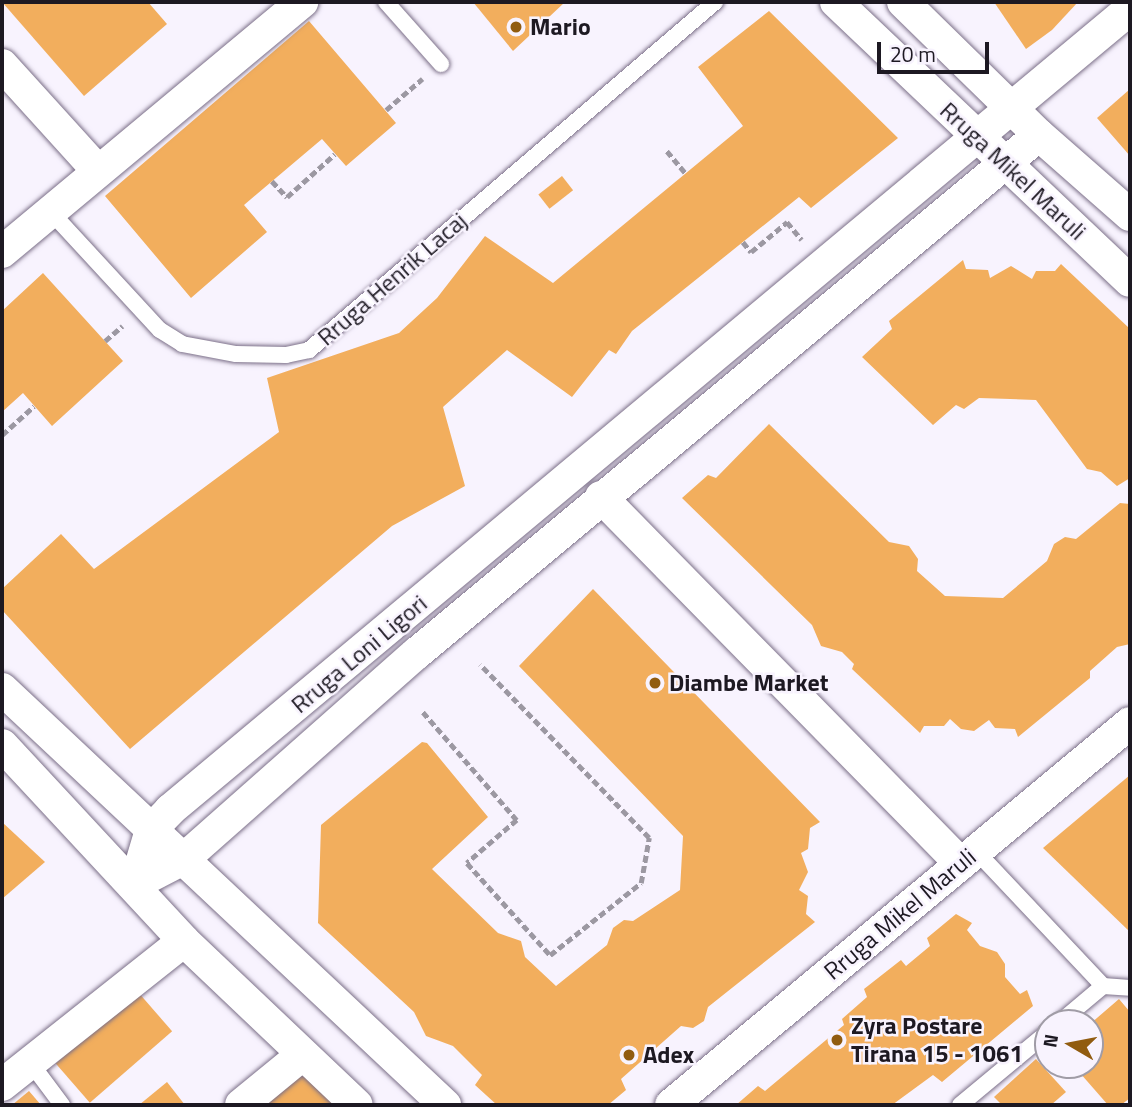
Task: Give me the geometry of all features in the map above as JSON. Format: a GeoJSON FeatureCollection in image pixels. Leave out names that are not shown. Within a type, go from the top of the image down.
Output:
{"type":"FeatureCollection","features":[{"type":"Feature","properties":{"kind":"street"},"geometry":{"type":"LineString","coordinates":[[2,252],[302,2]]}},
{"type":"Feature","properties":{"kind":"street","name":"Rruga Mikel Maruli"},"geometry":{"type":"LineString","coordinates":[[836,2],[1130,282]]}},
{"type":"Feature","properties":{"kind":"street","name":"Rruga Mikel Maruli"},"geometry":{"type":"LineString","coordinates":[[903,2],[1039,135],[1130,215]]}},
{"type":"Feature","properties":{"kind":"street","name":"Rruga Loni Ligori"},"geometry":{"type":"LineString","coordinates":[[150,830],[980,139],[1130,9]]}},
{"type":"Feature","properties":{"kind":"street"},"geometry":{"type":"LineString","coordinates":[[2,65],[98,171]]}},
{"type":"Feature","properties":{"kind":"street"},"geometry":{"type":"LineString","coordinates":[[135,884],[185,858],[601,497],[1039,135]]}},
{"type":"Feature","properties":{"kind":"street"},"geometry":{"type":"LineString","coordinates":[[601,497],[968,858]]}},
{"type":"Feature","properties":{"kind":"street"},"geometry":{"type":"LineString","coordinates":[[2,690],[150,830],[185,858],[445,1105]]}},
{"type":"Feature","properties":{"kind":"street","name":"Rruga Mikel Maruli"},"geometry":{"type":"LineString","coordinates":[[671,1105],[1130,723]]}},
{"type":"Feature","properties":{"kind":"street"},"geometry":{"type":"LineString","coordinates":[[2,744],[135,884],[184,941],[357,1105]]}},
{"type":"Feature","properties":{"kind":"street"},"geometry":{"type":"LineString","coordinates":[[135,884],[150,830]]}},
{"type":"Feature","properties":{"kind":"street"},"geometry":{"type":"LineString","coordinates":[[2,1085],[184,941]]}},
{"type":"Feature","properties":{"kind":"street"},"geometry":{"type":"LineString","coordinates":[[241,1105],[302,1055]]}},
{"type":"Feature","properties":{"kind":"lane"},"geometry":{"type":"LineString","coordinates":[[386,2],[441,64]]}},
{"type":"Feature","properties":{"kind":"lane","name":"Rruga Henrik Lacaj"},"geometry":{"type":"LineString","coordinates":[[51,211],[160,330],[182,344],[236,354],[286,355],[309,350],[715,2]]}},
{"type":"Feature","properties":{"kind":"lane"},"geometry":{"type":"LineString","coordinates":[[968,858],[1103,986],[1130,988]]}},
{"type":"Feature","properties":{"kind":"lane"},"geometry":{"type":"LineString","coordinates":[[1076,1009],[1103,986]]}},
{"type":"Feature","properties":{"kind":"lane"},"geometry":{"type":"LineString","coordinates":[[960,1105],[1034,1044]]}},
{"type":"Feature","properties":{"kind":"lane"},"geometry":{"type":"LineString","coordinates":[[30,1062],[62,1105]]}},
{"type":"Feature","properties":{"kind":"path"},"geometry":{"type":"LineString","coordinates":[[386,110],[397,101]]}},
{"type":"Feature","properties":{"kind":"path"},"geometry":{"type":"LineString","coordinates":[[667,151],[686,174]]}},
{"type":"Feature","properties":{"kind":"path"},"geometry":{"type":"LineString","coordinates":[[272,181],[287,197],[335,154]]}},
{"type":"Feature","properties":{"kind":"path"},"geometry":{"type":"LineString","coordinates":[[743,242],[751,251],[787,222],[825,267]]}},
{"type":"Feature","properties":{"kind":"path"},"geometry":{"type":"LineString","coordinates":[[105,341],[112,335]]}},
{"type":"Feature","properties":{"kind":"path"},"geometry":{"type":"LineString","coordinates":[[2,435],[34,405]]}},
{"type":"Feature","properties":{"kind":"path"},"geometry":{"type":"LineString","coordinates":[[423,712],[517,820],[467,863],[550,955],[641,883],[649,838],[480,665]]}},
{"type":"Feature","properties":{"kind":"building"},"geometry":{"type":"Polygon","coordinates":[[[2,2],[148,2],[167,24],[84,96],[2,2]]]}},
{"type":"Feature","properties":{"kind":"building","name":"Mario"},"geometry":{"type":"Polygon","coordinates":[[[473,2],[565,2],[513,51],[473,2]]]}},
{"type":"Feature","properties":{"kind":"building"},"geometry":{"type":"Polygon","coordinates":[[[994,2],[1078,2],[1052,30],[1026,49],[994,2]]]}},
{"type":"Feature","properties":{"kind":"building"},"geometry":{"type":"Polygon","coordinates":[[[769,11],[898,138],[811,208],[799,197],[632,331],[616,354],[609,350],[572,397],[507,350],[443,407],[465,486],[392,526],[130,749],[2,610],[2,589],[61,534],[94,569],[279,432],[267,378],[399,333],[437,298],[485,236],[553,283],[743,126],[698,67],[769,11]]]}},
{"type":"Feature","properties":{"kind":"building"},"geometry":{"type":"Polygon","coordinates":[[[309,21],[396,123],[346,166],[322,139],[244,205],[267,232],[191,298],[105,196],[309,21]]]}},
{"type":"Feature","properties":{"kind":"building"},"geometry":{"type":"Polygon","coordinates":[[[1130,89],[1130,156],[1097,118],[1130,89]]]}},
{"type":"Feature","properties":{"kind":"building"},"geometry":{"type":"Polygon","coordinates":[[[562,176],[573,190],[549,209],[538,194],[562,176]]]}},
{"type":"Feature","properties":{"kind":"building"},"geometry":{"type":"Polygon","coordinates":[[[963,260],[966,269],[988,270],[990,278],[1011,266],[1032,279],[1036,271],[1055,271],[1061,264],[1129,328],[1130,478],[1117,486],[1101,472],[1087,469],[1036,400],[979,398],[964,409],[956,405],[933,425],[862,357],[892,329],[889,321],[963,260]]]}},
{"type":"Feature","properties":{"kind":"building"},"geometry":{"type":"Polygon","coordinates":[[[43,273],[123,361],[52,426],[23,393],[2,412],[2,311],[43,273]]]}},
{"type":"Feature","properties":{"kind":"building"},"geometry":{"type":"Polygon","coordinates":[[[769,424],[889,542],[909,546],[918,559],[917,571],[945,596],[1003,598],[1047,561],[1054,544],[1065,537],[1076,539],[1120,503],[1130,504],[1130,644],[1117,647],[1090,671],[1090,678],[1018,737],[1015,729],[995,728],[989,720],[974,731],[961,729],[950,719],[944,726],[924,726],[920,733],[852,669],[854,664],[842,652],[821,646],[812,625],[682,498],[708,475],[716,478],[769,424]]]}},
{"type":"Feature","properties":{"kind":"building"},"geometry":{"type":"Polygon","coordinates":[[[593,589],[820,822],[810,828],[808,849],[801,853],[808,872],[799,890],[808,896],[806,914],[815,922],[708,1007],[704,1021],[693,1028],[681,1026],[621,1079],[626,1090],[608,1105],[497,1105],[475,1085],[482,1075],[453,1046],[426,1036],[414,1012],[318,923],[321,825],[422,742],[427,743],[488,817],[432,869],[498,933],[521,941],[525,957],[556,986],[607,945],[613,928],[624,920],[633,921],[680,890],[683,836],[519,666],[593,589]]]}},
{"type":"Feature","properties":{"kind":"building"},"geometry":{"type":"Polygon","coordinates":[[[1130,775],[1130,932],[1043,848],[1130,775]]]}},
{"type":"Feature","properties":{"kind":"building"},"geometry":{"type":"Polygon","coordinates":[[[2,822],[45,862],[2,899],[2,822]]]}},
{"type":"Feature","properties":{"kind":"building"},"geometry":{"type":"Polygon","coordinates":[[[956,914],[972,923],[967,930],[980,946],[997,952],[1005,964],[1005,977],[1020,994],[1027,990],[1033,1006],[942,1082],[933,1075],[892,1105],[736,1105],[758,1086],[765,1091],[844,1025],[842,1019],[867,997],[864,989],[901,960],[906,966],[930,946],[927,938],[956,914]]]}},
{"type":"Feature","properties":{"kind":"building"},"geometry":{"type":"Polygon","coordinates":[[[138,992],[172,1031],[90,1103],[56,1064],[138,992]]]}},
{"type":"Feature","properties":{"kind":"building"},"geometry":{"type":"Polygon","coordinates":[[[1119,999],[1130,1012],[1130,1098],[1121,1105],[1108,1105],[1085,1079],[1104,1079],[1104,1012],[1119,999]]]}},
{"type":"Feature","properties":{"kind":"building"},"geometry":{"type":"Polygon","coordinates":[[[1034,1061],[1034,1079],[1054,1079],[1066,1092],[1051,1105],[1002,1105],[994,1097],[1034,1061]]]}},
{"type":"Feature","properties":{"kind":"building"},"geometry":{"type":"Polygon","coordinates":[[[303,1067],[333,1104],[255,1105],[303,1067]]]}},
{"type":"Feature","properties":{"kind":"building"},"geometry":{"type":"Polygon","coordinates":[[[167,1082],[185,1105],[139,1105],[167,1082]]]}},
{"type":"Feature","properties":{"kind":"building"},"geometry":{"type":"Polygon","coordinates":[[[29,1091],[41,1105],[12,1105],[29,1091]]]}},
{"type":"Feature","properties":{"kind":"place","name":"Mario"},"geometry":{"type":"Point","coordinates":[516,27]}},
{"type":"Feature","properties":{"kind":"place","name":"Diambe Market"},"geometry":{"type":"Point","coordinates":[655,683]}},
{"type":"Feature","properties":{"kind":"place","name":"Zyra Postare Tirana 15 - 1061"},"geometry":{"type":"Point","coordinates":[837,1040]}},
{"type":"Feature","properties":{"kind":"place","name":"Adex"},"geometry":{"type":"Point","coordinates":[629,1055]}}]}
